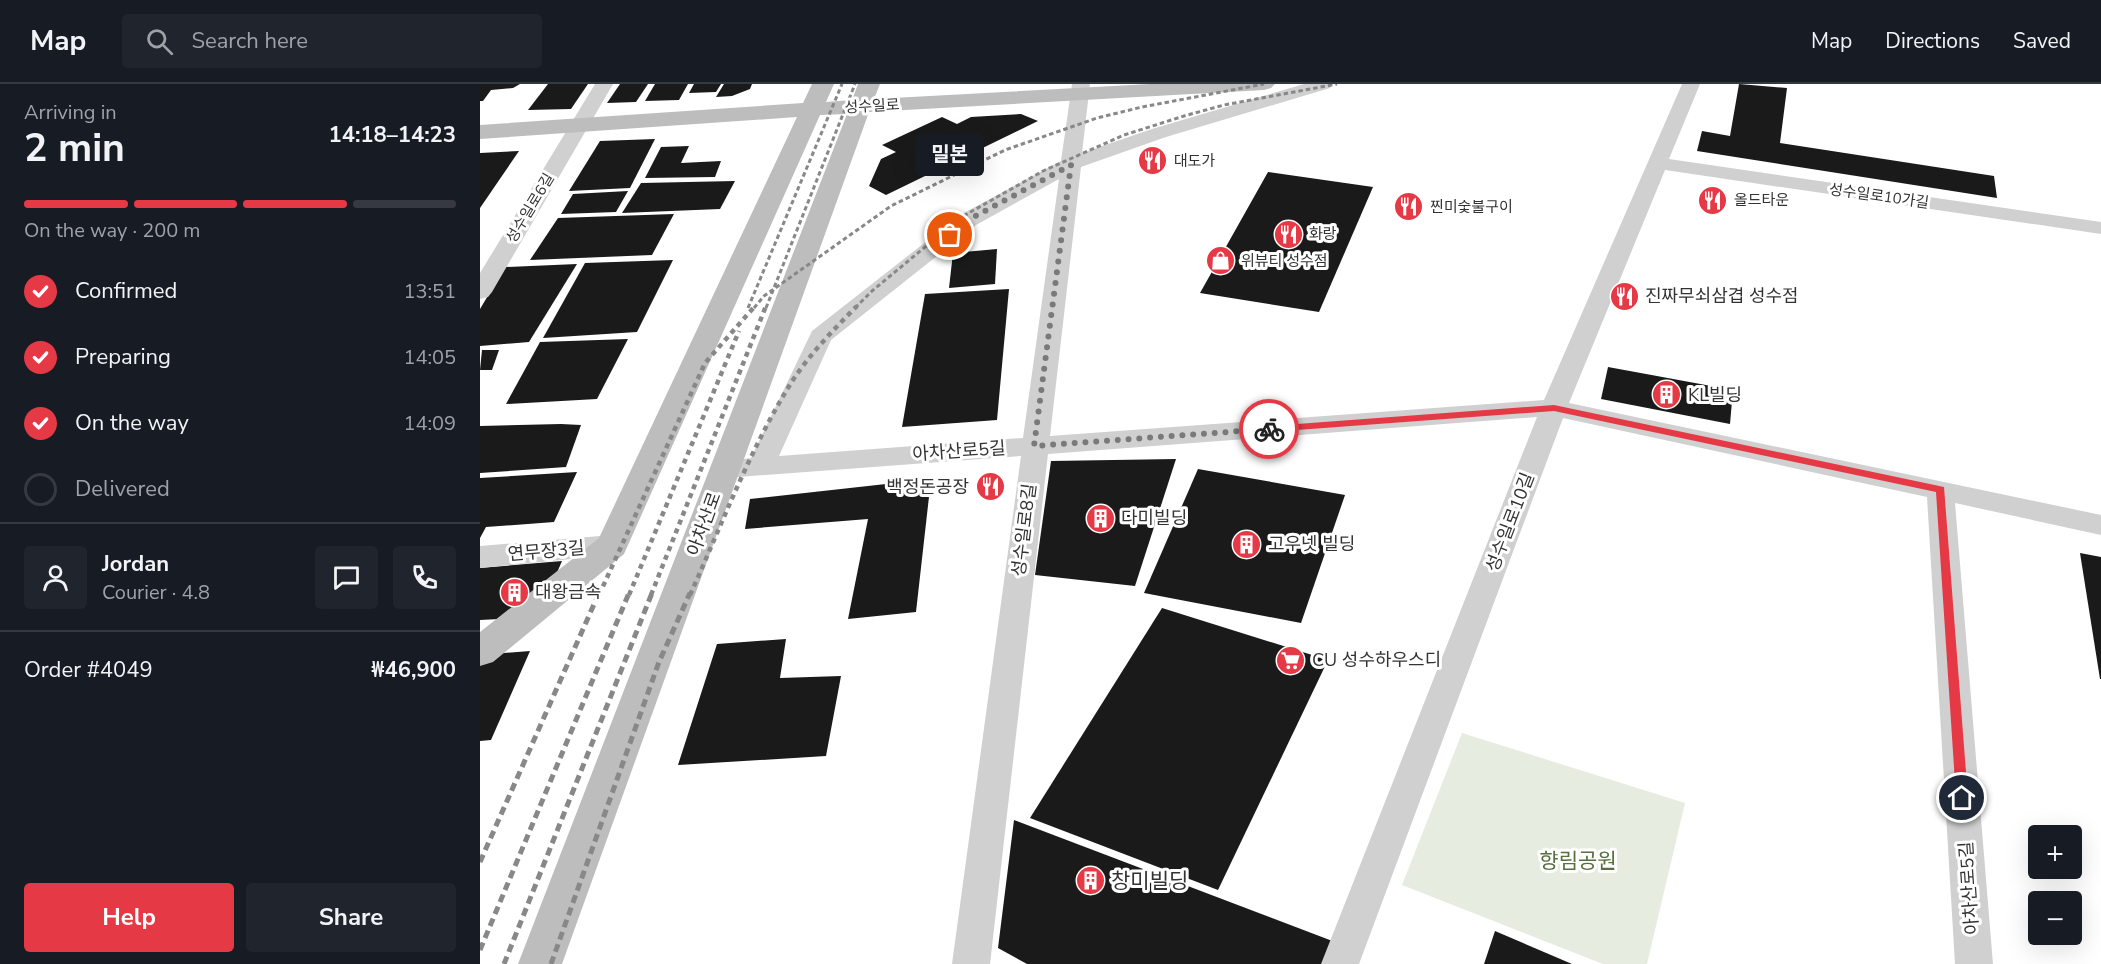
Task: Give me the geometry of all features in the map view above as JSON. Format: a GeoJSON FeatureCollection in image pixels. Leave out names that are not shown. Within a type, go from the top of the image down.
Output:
{"type":"FeatureCollection","features":[{"type":"Feature","properties":{"kind":"main road","name":"성수일로"},"geometry":{"type":"LineString","coordinates":[[480,132],[579,125],[818,97],[1264,84]]}},
{"type":"Feature","properties":{"kind":"main road","name":"아차산로"},"geometry":{"type":"LineString","coordinates":[[540,964],[865,95]]}},
{"type":"Feature","properties":{"kind":"main road"},"geometry":{"type":"LineString","coordinates":[[480,652],[612,545],[818,97]]}},
{"type":"Feature","properties":{"kind":"street","name":"성수일로6길"},"geometry":{"type":"LineString","coordinates":[[480,292],[604,84]]}},
{"type":"Feature","properties":{"kind":"street"},"geometry":{"type":"LineString","coordinates":[[761,466],[821,336],[968,220],[1071,165],[1159,133],[1324,84]]}},
{"type":"Feature","properties":{"kind":"street","name":"성수일로10길"},"geometry":{"type":"LineString","coordinates":[[1340,964],[1554,408],[1691,84]]}},
{"type":"Feature","properties":{"kind":"street","name":"성수일로8길"},"geometry":{"type":"LineString","coordinates":[[971,964],[1080,90]]}},
{"type":"Feature","properties":{"kind":"street","name":"성수일로10가길"},"geometry":{"type":"LineString","coordinates":[[1656,163],[2101,228]]}},
{"type":"Feature","properties":{"kind":"street","name":"아차산로5길"},"geometry":{"type":"LineString","coordinates":[[725,469],[1554,408],[2101,525]]}},
{"type":"Feature","properties":{"kind":"street","name":"아차산로5길"},"geometry":{"type":"LineString","coordinates":[[1940,490],[1974,964]]}},
{"type":"Feature","properties":{"kind":"street","name":"연무장3길"},"geometry":{"type":"LineString","coordinates":[[480,557],[612,545]]}},
{"type":"Feature","properties":{"kind":"green space","name":"향림공원"},"geometry":{"type":"Polygon","coordinates":[[[1462,733],[1685,803],[1647,964],[1603,964],[1402,885],[1462,733]]]}},
{"type":"Feature","properties":{"kind":"building"},"geometry":{"type":"Polygon","coordinates":[[[480,84],[520,84],[513,88],[491,90],[483,101],[480,101],[480,84]]]}},
{"type":"Feature","properties":{"kind":"building"},"geometry":{"type":"Polygon","coordinates":[[[548,84],[588,84],[571,109],[528,110],[548,84]]]}},
{"type":"Feature","properties":{"kind":"building"},"geometry":{"type":"Polygon","coordinates":[[[620,84],[648,84],[636,102],[607,103],[620,84]]]}},
{"type":"Feature","properties":{"kind":"building"},"geometry":{"type":"Polygon","coordinates":[[[655,84],[688,84],[679,100],[645,101],[655,84]]]}},
{"type":"Feature","properties":{"kind":"building"},"geometry":{"type":"Polygon","coordinates":[[[694,84],[721,84],[716,92],[689,93],[694,84]]]}},
{"type":"Feature","properties":{"kind":"building"},"geometry":{"type":"Polygon","coordinates":[[[724,84],[752,84],[750,89],[732,96],[716,97],[724,84]]]}},
{"type":"Feature","properties":{"kind":"building"},"geometry":{"type":"Polygon","coordinates":[[[1739,84],[1787,88],[1780,143],[1994,176],[1997,198],[1697,151],[1702,131],[1730,136],[1739,84]]]}},
{"type":"Feature","properties":{"kind":"building"},"geometry":{"type":"Polygon","coordinates":[[[1021,114],[1038,121],[886,195],[869,186],[881,159],[896,152],[882,145],[942,117],[957,124],[971,117],[1021,114]]]}},
{"type":"Feature","properties":{"kind":"building"},"geometry":{"type":"Polygon","coordinates":[[[655,139],[630,188],[569,191],[600,141],[655,139]]]}},
{"type":"Feature","properties":{"kind":"building"},"geometry":{"type":"Polygon","coordinates":[[[689,146],[681,163],[721,161],[715,177],[645,178],[661,147],[689,146]]]}},
{"type":"Feature","properties":{"kind":"building"},"geometry":{"type":"Polygon","coordinates":[[[519,151],[480,208],[480,153],[519,151]]]}},
{"type":"Feature","properties":{"kind":"building"},"geometry":{"type":"Polygon","coordinates":[[[1268,172],[1373,187],[1319,312],[1200,293],[1268,172]]]}},
{"type":"Feature","properties":{"kind":"building"},"geometry":{"type":"Polygon","coordinates":[[[735,181],[720,209],[622,213],[641,183],[735,181]]]}},
{"type":"Feature","properties":{"kind":"building"},"geometry":{"type":"Polygon","coordinates":[[[628,191],[616,212],[561,214],[573,194],[628,191]]]}},
{"type":"Feature","properties":{"kind":"building"},"geometry":{"type":"Polygon","coordinates":[[[674,214],[652,255],[530,260],[558,218],[674,214]]]}},
{"type":"Feature","properties":{"kind":"building"},"geometry":{"type":"Polygon","coordinates":[[[997,249],[995,284],[949,288],[953,253],[997,249]]]}},
{"type":"Feature","properties":{"kind":"building"},"geometry":{"type":"Polygon","coordinates":[[[673,260],[637,332],[543,338],[585,263],[673,260]]]}},
{"type":"Feature","properties":{"kind":"building"},"geometry":{"type":"Polygon","coordinates":[[[577,264],[529,342],[480,346],[480,309],[505,267],[577,264]]]}},
{"type":"Feature","properties":{"kind":"building"},"geometry":{"type":"Polygon","coordinates":[[[1009,289],[997,420],[902,427],[925,294],[1009,289]]]}},
{"type":"Feature","properties":{"kind":"building"},"geometry":{"type":"Polygon","coordinates":[[[628,339],[597,399],[506,404],[540,342],[628,339]]]}},
{"type":"Feature","properties":{"kind":"building"},"geometry":{"type":"Polygon","coordinates":[[[482,350],[499,350],[492,370],[480,370],[482,350]]]}},
{"type":"Feature","properties":{"kind":"building","name":"KL빌딩"},"geometry":{"type":"Polygon","coordinates":[[[1608,367],[1733,390],[1730,424],[1601,399],[1608,367]]]}},
{"type":"Feature","properties":{"kind":"building"},"geometry":{"type":"Polygon","coordinates":[[[581,425],[566,467],[480,473],[480,426],[581,425]]]}},
{"type":"Feature","properties":{"kind":"building","name":"다미빌딩"},"geometry":{"type":"Polygon","coordinates":[[[1176,459],[1135,586],[1035,575],[1051,461],[1176,459]]]}},
{"type":"Feature","properties":{"kind":"building","name":"고우넷 빌딩"},"geometry":{"type":"Polygon","coordinates":[[[1198,469],[1345,495],[1301,623],[1144,593],[1198,469]]]}},
{"type":"Feature","properties":{"kind":"building"},"geometry":{"type":"Polygon","coordinates":[[[577,472],[554,522],[486,527],[480,538],[480,478],[577,472]]]}},
{"type":"Feature","properties":{"kind":"building"},"geometry":{"type":"Polygon","coordinates":[[[931,479],[916,612],[848,619],[868,519],[745,529],[750,499],[931,479]]]}},
{"type":"Feature","properties":{"kind":"building"},"geometry":{"type":"Polygon","coordinates":[[[2080,553],[2101,557],[2101,679],[2100,679],[2080,553]]]}},
{"type":"Feature","properties":{"kind":"building","name":"대왕금속"},"geometry":{"type":"Polygon","coordinates":[[[562,561],[538,617],[480,620],[480,568],[562,561]]]}},
{"type":"Feature","properties":{"kind":"building"},"geometry":{"type":"Polygon","coordinates":[[[1162,608],[1328,660],[1218,890],[1030,818],[1162,608]]]}},
{"type":"Feature","properties":{"kind":"building"},"geometry":{"type":"Polygon","coordinates":[[[786,639],[780,678],[841,676],[826,756],[678,765],[717,644],[786,639]]]}},
{"type":"Feature","properties":{"kind":"building"},"geometry":{"type":"Polygon","coordinates":[[[530,651],[491,740],[480,741],[480,655],[530,651]]]}},
{"type":"Feature","properties":{"kind":"building","name":"창미빌딩"},"geometry":{"type":"Polygon","coordinates":[[[1014,820],[1335,942],[1325,964],[1027,964],[998,948],[1014,820]]]}},
{"type":"Feature","properties":{"kind":"building"},"geometry":{"type":"Polygon","coordinates":[[[1495,931],[1572,964],[1484,964],[1495,931]]]}},
{"type":"Feature","properties":{"kind":"railway"},"geometry":{"type":"LineString","coordinates":[[748,308],[842,84]]}},
{"type":"Feature","properties":{"kind":"railway"},"geometry":{"type":"LineString","coordinates":[[773,289],[855,84]]}},
{"type":"Feature","properties":{"kind":"railway"},"geometry":{"type":"LineString","coordinates":[[773,289],[891,206],[1005,150],[1097,118],[1142,107],[1264,84]]}},
{"type":"Feature","properties":{"kind":"railway"},"geometry":{"type":"LineString","coordinates":[[857,306],[960,218],[1043,171],[1124,135],[1184,116],[1224,105],[1337,84]]}},
{"type":"Feature","properties":{"kind":"railway"},"geometry":{"type":"LineString","coordinates":[[754,308],[773,289]]}},
{"type":"Feature","properties":{"kind":"railway"},"geometry":{"type":"LineString","coordinates":[[766,308],[773,289]]}},
{"type":"Feature","properties":{"kind":"railway"},"geometry":{"type":"LineString","coordinates":[[599,595],[705,363],[755,306]]}},
{"type":"Feature","properties":{"kind":"railway"},"geometry":{"type":"LineString","coordinates":[[651,595],[766,306]]}},
{"type":"Feature","properties":{"kind":"railway"},"geometry":{"type":"LineString","coordinates":[[690,595],[749,460],[776,408],[806,363],[857,306]]}},
{"type":"Feature","properties":{"kind":"railway"},"geometry":{"type":"LineString","coordinates":[[629,595],[739,331]]}},
{"type":"Feature","properties":{"kind":"railway"},"geometry":{"type":"LineString","coordinates":[[480,862],[599,593]]}},
{"type":"Feature","properties":{"kind":"railway"},"geometry":{"type":"LineString","coordinates":[[480,950],[629,593]]}},
{"type":"Feature","properties":{"kind":"railway"},"geometry":{"type":"LineString","coordinates":[[504,964],[652,593]]}},
{"type":"Feature","properties":{"kind":"railway"},"geometry":{"type":"LineString","coordinates":[[551,964],[659,662],[690,593]]}},
{"type":"Feature","properties":{"kind":"way so far"},"geometry":{"type":"LineString","coordinates":[[950,235],[968,220],[1071,165],[1034,446],[1269,429]]}},
{"type":"Feature","properties":{"kind":"place","name":"대도가"},"geometry":{"type":"Point","coordinates":[1153,161]}},
{"type":"Feature","properties":{"kind":"place","name":"올드타운"},"geometry":{"type":"Point","coordinates":[1713,200]}},
{"type":"Feature","properties":{"kind":"place","name":"찐미숯불구이"},"geometry":{"type":"Point","coordinates":[1409,207]}},
{"type":"Feature","properties":{"kind":"place","name":"화랑"},"geometry":{"type":"Point","coordinates":[1288,234]}},
{"type":"Feature","properties":{"kind":"place","name":"밀본"},"geometry":{"type":"Point","coordinates":[950,235]}},
{"type":"Feature","properties":{"kind":"place","name":"위뷰티 성수점"},"geometry":{"type":"Point","coordinates":[1220,261]}},
{"type":"Feature","properties":{"kind":"place","name":"진짜무쇠삼겹 성수점"},"geometry":{"type":"Point","coordinates":[1624,296]}},
{"type":"Feature","properties":{"kind":"place","name":"KL빌딩"},"geometry":{"type":"Point","coordinates":[1667,395]}},
{"type":"Feature","properties":{"kind":"place","name":"백정돈공장"},"geometry":{"type":"Point","coordinates":[990,487]}},
{"type":"Feature","properties":{"kind":"place","name":"다미빌딩"},"geometry":{"type":"Point","coordinates":[1100,518]}},
{"type":"Feature","properties":{"kind":"place","name":"고우넷 빌딩"},"geometry":{"type":"Point","coordinates":[1247,544]}},
{"type":"Feature","properties":{"kind":"place","name":"대왕금속"},"geometry":{"type":"Point","coordinates":[514,592]}},
{"type":"Feature","properties":{"kind":"place","name":"CU 성수하우스디"},"geometry":{"type":"Point","coordinates":[1291,660]}},
{"type":"Feature","properties":{"kind":"place","name":"창미빌딩"},"geometry":{"type":"Point","coordinates":[1090,881]}},
{"type":"Feature","properties":{"kind":"route"},"geometry":{"type":"LineString","coordinates":[[1269,429],[1554,408],[1940,490],[1962,798]]}}]}
